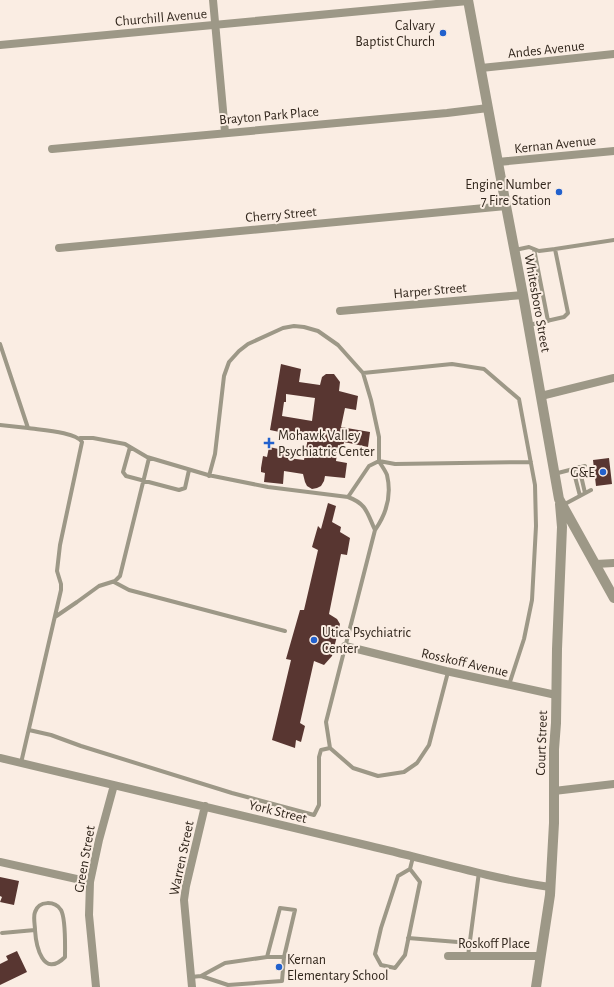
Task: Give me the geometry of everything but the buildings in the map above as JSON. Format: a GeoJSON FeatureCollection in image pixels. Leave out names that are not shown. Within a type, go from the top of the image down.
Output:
{"type":"FeatureCollection","features":[{"type":"Feature","properties":{"kind":"street"},"geometry":{"type":"LineString","coordinates":[[213,0],[225,132]]}},
{"type":"Feature","properties":{"kind":"street","name":"Churchill Avenue"},"geometry":{"type":"LineString","coordinates":[[0,45],[468,1]]}},
{"type":"Feature","properties":{"kind":"street","name":"Whitesboro Street"},"geometry":{"type":"LineString","coordinates":[[468,1],[523,295],[554,474],[561,502],[614,598]]}},
{"type":"Feature","properties":{"kind":"street","name":"Andes Avenue"},"geometry":{"type":"LineString","coordinates":[[481,68],[614,54]]}},
{"type":"Feature","properties":{"kind":"street","name":"Brayton Park Place"},"geometry":{"type":"LineString","coordinates":[[52,149],[488,108]]}},
{"type":"Feature","properties":{"kind":"street","name":"Kernan Avenue"},"geometry":{"type":"LineString","coordinates":[[498,162],[614,151]]}},
{"type":"Feature","properties":{"kind":"street","name":"Cherry Street"},"geometry":{"type":"LineString","coordinates":[[59,248],[506,206]]}},
{"type":"Feature","properties":{"kind":"street","name":"Harper Street"},"geometry":{"type":"LineString","coordinates":[[340,311],[523,295]]}},
{"type":"Feature","properties":{"kind":"street"},"geometry":{"type":"LineString","coordinates":[[541,396],[614,378]]}},
{"type":"Feature","properties":{"kind":"street","name":"Court Street"},"geometry":{"type":"LineString","coordinates":[[536,987],[550,895],[554,823],[556,695],[562,528],[561,502]]}},
{"type":"Feature","properties":{"kind":"street"},"geometry":{"type":"LineString","coordinates":[[596,564],[614,563]]}},
{"type":"Feature","properties":{"kind":"street","name":"Rosskoff Avenue"},"geometry":{"type":"LineString","coordinates":[[345,646],[448,672],[556,695]]}},
{"type":"Feature","properties":{"kind":"street","name":"York Street"},"geometry":{"type":"LineString","coordinates":[[0,758],[479,872],[550,887]]}},
{"type":"Feature","properties":{"kind":"street"},"geometry":{"type":"LineString","coordinates":[[554,790],[614,784]]}},
{"type":"Feature","properties":{"kind":"street","name":"Green Street"},"geometry":{"type":"LineString","coordinates":[[96,987],[89,915],[90,882],[99,840],[114,785]]}},
{"type":"Feature","properties":{"kind":"street","name":"Warren Street"},"geometry":{"type":"LineString","coordinates":[[192,987],[184,900],[205,806]]}},
{"type":"Feature","properties":{"kind":"street"},"geometry":{"type":"LineString","coordinates":[[0,862],[90,882]]}},
{"type":"Feature","properties":{"kind":"street","name":"Roskoff Place"},"geometry":{"type":"LineString","coordinates":[[448,956],[540,956]]}},
{"type":"Feature","properties":{"kind":"lane"},"geometry":{"type":"LineString","coordinates":[[514,250],[529,247],[539,251],[614,240]]}},
{"type":"Feature","properties":{"kind":"lane"},"geometry":{"type":"LineString","coordinates":[[534,249],[548,321]]}},
{"type":"Feature","properties":{"kind":"lane"},"geometry":{"type":"LineString","coordinates":[[528,325],[564,318],[568,313],[555,249]]}},
{"type":"Feature","properties":{"kind":"lane"},"geometry":{"type":"LineString","coordinates":[[209,476],[215,454],[224,376],[229,362],[239,351],[248,344],[283,328],[294,326],[318,331],[338,345],[363,373],[371,400],[379,437],[379,461],[386,474],[389,499],[383,519],[374,530],[326,722],[330,748],[353,768],[378,776],[404,772],[417,764],[429,745],[448,672]]}},
{"type":"Feature","properties":{"kind":"lane"},"geometry":{"type":"LineString","coordinates":[[0,344],[28,428]]}},
{"type":"Feature","properties":{"kind":"lane"},"geometry":{"type":"LineString","coordinates":[[363,373],[452,364],[484,369],[520,399],[535,485],[536,526],[532,600],[524,639],[509,685]]}},
{"type":"Feature","properties":{"kind":"lane"},"geometry":{"type":"LineString","coordinates":[[0,425],[28,428],[72,435],[80,438],[93,438],[125,444],[149,458],[209,476],[268,487],[348,497],[359,501],[366,508],[374,530]]}},
{"type":"Feature","properties":{"kind":"lane"},"geometry":{"type":"LineString","coordinates":[[21,763],[61,590],[61,584],[57,571],[60,545],[82,442],[80,438]]}},
{"type":"Feature","properties":{"kind":"lane"},"geometry":{"type":"LineString","coordinates":[[130,447],[124,474],[126,476],[183,490],[185,488],[189,470]]}},
{"type":"Feature","properties":{"kind":"lane"},"geometry":{"type":"LineString","coordinates":[[54,617],[99,586],[114,582],[120,576],[149,458]]}},
{"type":"Feature","properties":{"kind":"lane"},"geometry":{"type":"LineString","coordinates":[[348,497],[369,466],[379,461],[395,464],[432,465],[531,462]]}},
{"type":"Feature","properties":{"kind":"lane"},"geometry":{"type":"LineString","coordinates":[[554,474],[585,466]]}},
{"type":"Feature","properties":{"kind":"lane"},"geometry":{"type":"LineString","coordinates":[[579,467],[585,493]]}},
{"type":"Feature","properties":{"kind":"lane"},"geometry":{"type":"LineString","coordinates":[[573,469],[580,496]]}},
{"type":"Feature","properties":{"kind":"lane"},"geometry":{"type":"LineString","coordinates":[[561,502],[580,496],[591,490]]}},
{"type":"Feature","properties":{"kind":"lane"},"geometry":{"type":"LineString","coordinates":[[114,582],[130,590],[285,631]]}},
{"type":"Feature","properties":{"kind":"lane"},"geometry":{"type":"LineString","coordinates":[[29,730],[52,735],[81,746],[232,793],[314,815],[320,805],[319,757],[321,750],[330,748]]}},
{"type":"Feature","properties":{"kind":"lane"},"geometry":{"type":"LineString","coordinates":[[410,869],[420,882],[405,955],[394,968],[381,965],[375,954],[382,928],[398,876],[410,869],[413,856]]}},
{"type":"Feature","properties":{"kind":"lane"},"geometry":{"type":"LineString","coordinates":[[468,956],[479,872]]}},
{"type":"Feature","properties":{"kind":"lane"},"geometry":{"type":"LineString","coordinates":[[52,903],[57,906],[62,912],[65,934],[64,957],[61,961],[51,964],[41,958],[36,945],[35,930],[34,915],[39,906],[52,903]]}},
{"type":"Feature","properties":{"kind":"lane"},"geometry":{"type":"LineString","coordinates":[[201,976],[228,986],[282,981],[284,957],[295,910],[280,908],[267,957]]}},
{"type":"Feature","properties":{"kind":"lane"},"geometry":{"type":"LineString","coordinates":[[1,934],[35,930]]}},
{"type":"Feature","properties":{"kind":"lane"},"geometry":{"type":"LineString","coordinates":[[408,938],[470,943]]}},
{"type":"Feature","properties":{"kind":"lane"},"geometry":{"type":"LineString","coordinates":[[191,977],[201,976],[224,963],[267,957],[284,957]]}},
{"type":"Feature","properties":{"kind":"place","name":"Calvary Baptist Church"},"geometry":{"type":"Point","coordinates":[443,33]}},
{"type":"Feature","properties":{"kind":"place","name":"Engine Number 7 Fire Station"},"geometry":{"type":"Point","coordinates":[559,192]}},
{"type":"Feature","properties":{"kind":"place","name":"Mohawk Valley Psychiatric Center"},"geometry":{"type":"Point","coordinates":[269,443]}},
{"type":"Feature","properties":{"kind":"place","name":"G&E"},"geometry":{"type":"Point","coordinates":[603,472]}},
{"type":"Feature","properties":{"kind":"place","name":"Utica Psychiatric Center"},"geometry":{"type":"Point","coordinates":[314,640]}},
{"type":"Feature","properties":{"kind":"place","name":"Kernan Elementary School"},"geometry":{"type":"Point","coordinates":[279,967]}}]}
